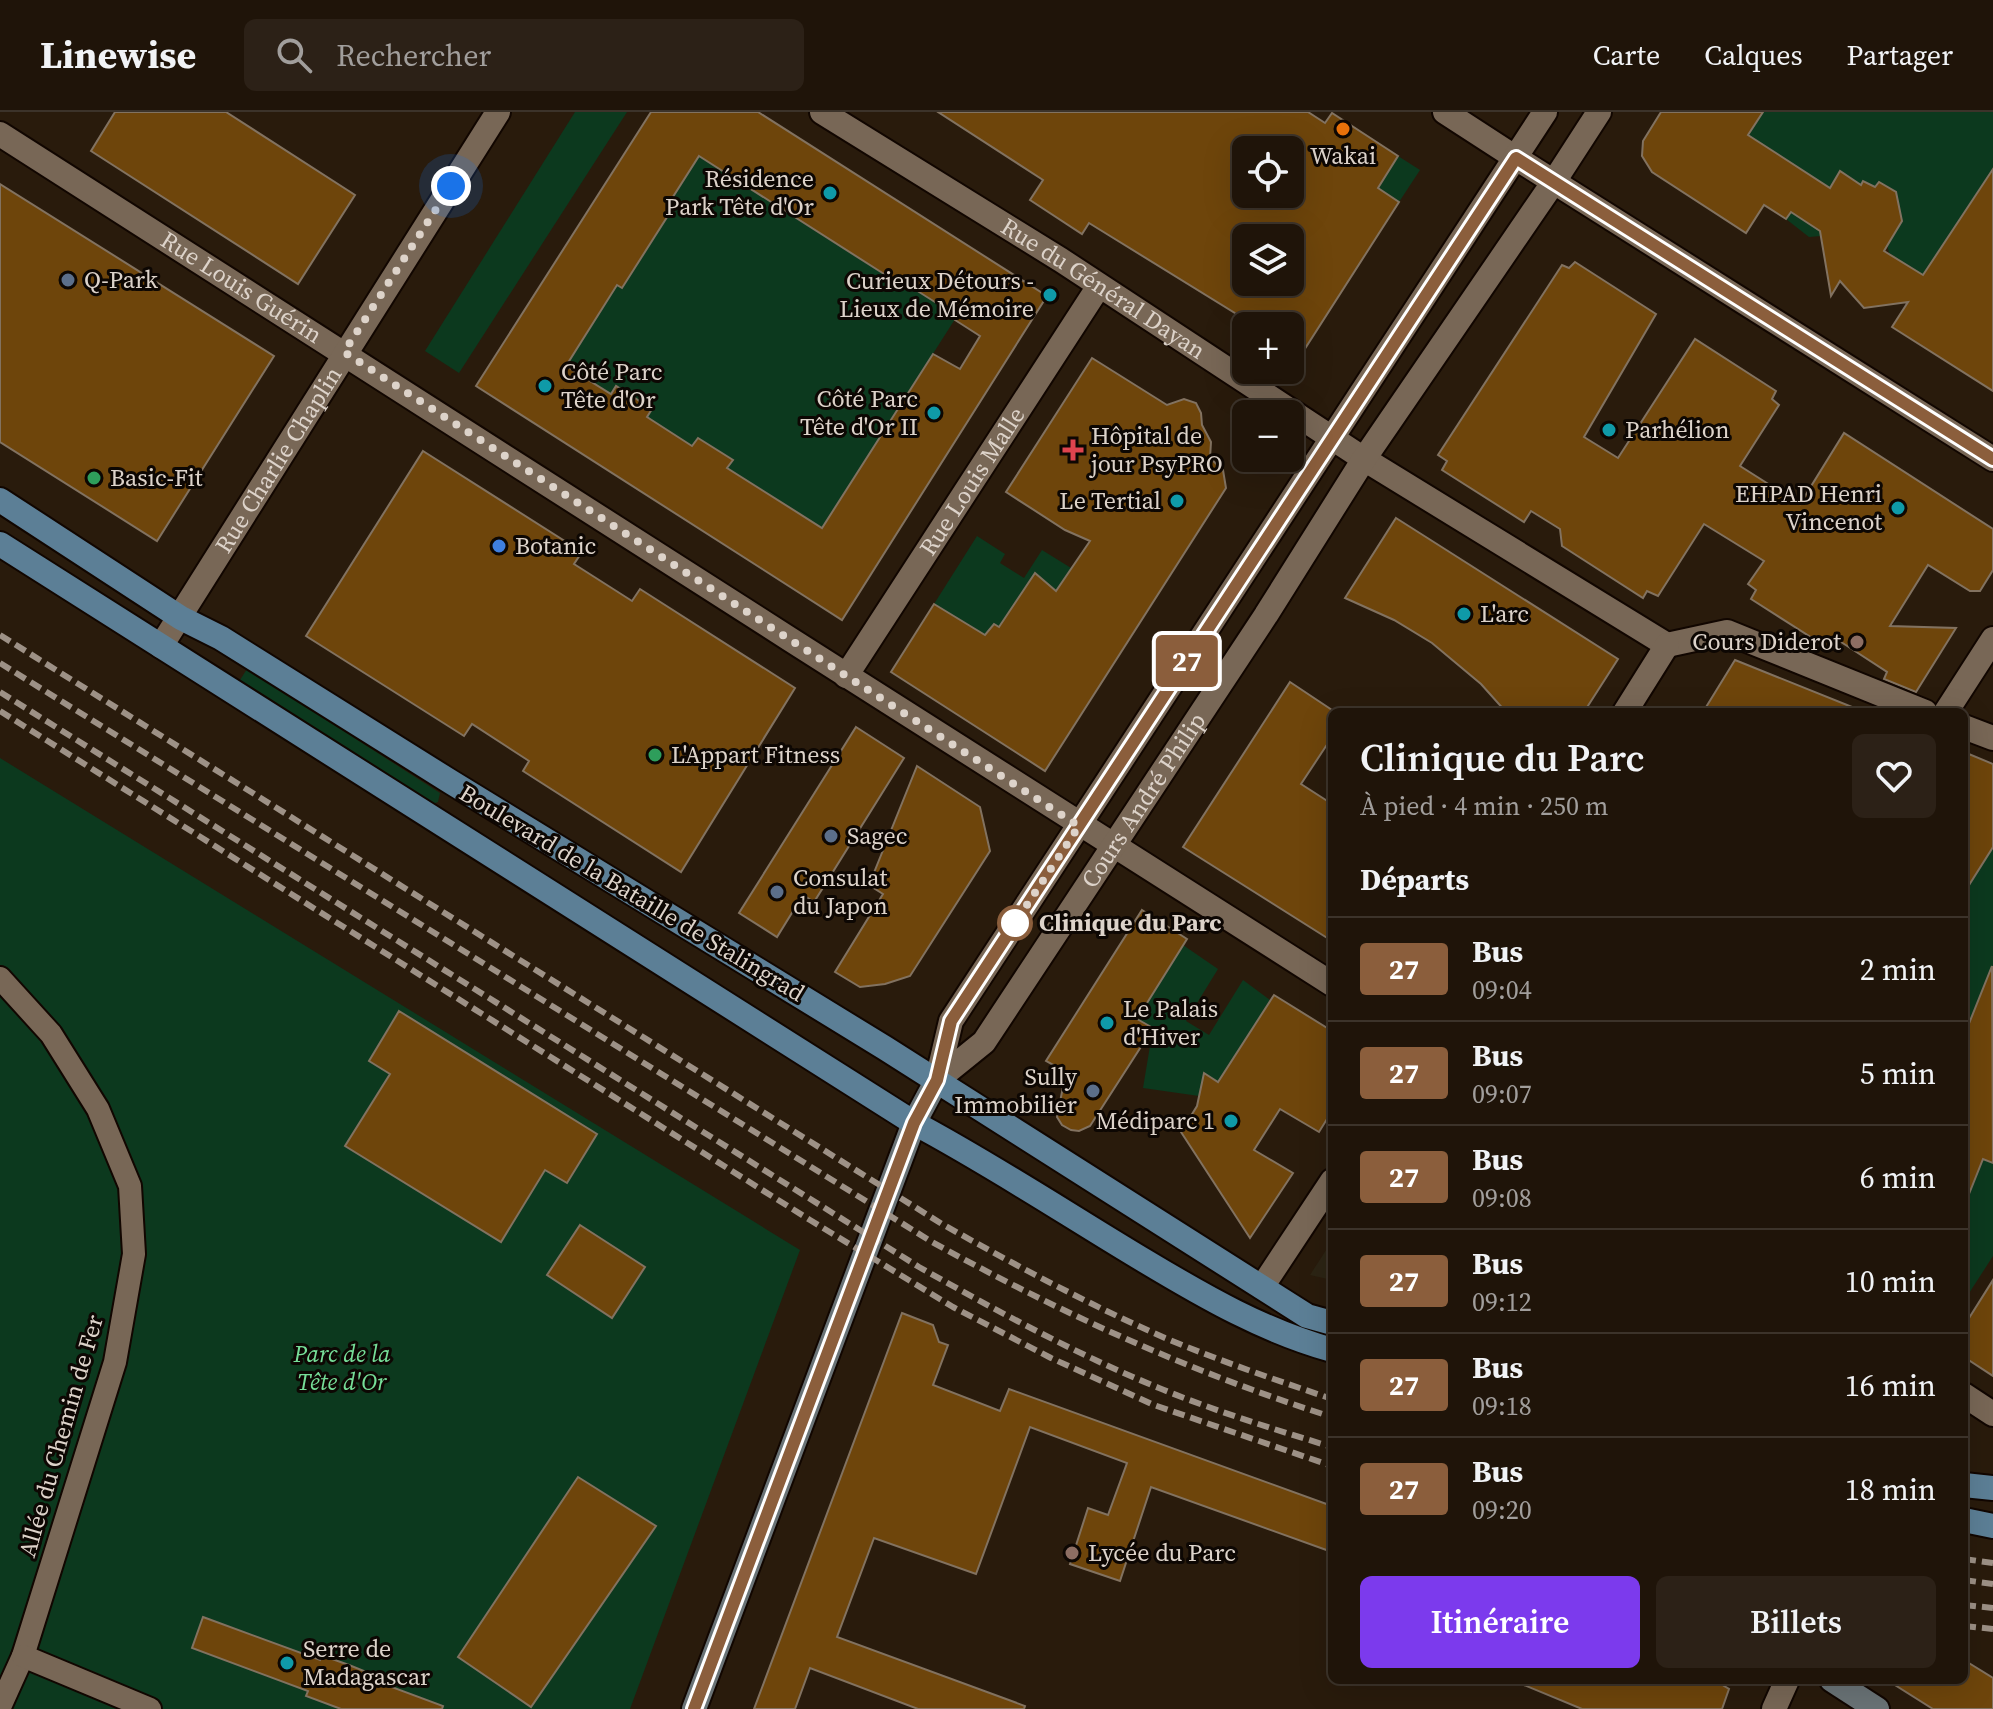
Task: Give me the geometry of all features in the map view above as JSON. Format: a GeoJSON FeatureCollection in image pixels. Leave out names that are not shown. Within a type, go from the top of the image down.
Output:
{"type":"FeatureCollection","features":[{"type":"Feature","properties":{"kind":"main road","name":"Boulevard de la Bataille de Stalingrad"},"geometry":{"type":"LineString","coordinates":[[0,500],[181,618],[221,638],[937,1080],[1307,1316],[1328,1322]]}},
{"type":"Feature","properties":{"kind":"main road","name":"Boulevard de la Bataille de Stalingrad"},"geometry":{"type":"LineString","coordinates":[[0,544],[914,1123],[974,1155],[1053,1207],[1222,1307],[1303,1342],[1328,1349]]}},
{"type":"Feature","properties":{"kind":"main road"},"geometry":{"type":"LineString","coordinates":[[694,1709],[914,1123],[937,1080]]}},
{"type":"Feature","properties":{"kind":"main road"},"geometry":{"type":"LineString","coordinates":[[1968,1485],[1993,1488]]}},
{"type":"Feature","properties":{"kind":"main road"},"geometry":{"type":"LineString","coordinates":[[1968,1521],[1993,1526]]}},
{"type":"Feature","properties":{"kind":"main road"},"geometry":{"type":"LineString","coordinates":[[1838,1684],[1877,1709]]}},
{"type":"Feature","properties":{"kind":"street","name":"Rue Charlie Chaplin"},"geometry":{"type":"LineString","coordinates":[[161,646],[498,112]]}},
{"type":"Feature","properties":{"kind":"street","name":"Rue du Général Dayan"},"geometry":{"type":"LineString","coordinates":[[822,112],[1099,286],[1364,459],[1667,645]]}},
{"type":"Feature","properties":{"kind":"street"},"geometry":{"type":"LineString","coordinates":[[1445,112],[1993,459]]}},
{"type":"Feature","properties":{"kind":"street","name":"Cours André Philip"},"geometry":{"type":"LineString","coordinates":[[937,1080],[951,1021],[1545,112]]}},
{"type":"Feature","properties":{"kind":"street","name":"Cours André Philip"},"geometry":{"type":"LineString","coordinates":[[937,1080],[984,1042],[1274,602],[1364,459],[1599,112]]}},
{"type":"Feature","properties":{"kind":"street","name":"Rue Louis Guérin"},"geometry":{"type":"LineString","coordinates":[[0,134],[1079,826],[1328,981]]}},
{"type":"Feature","properties":{"kind":"street","name":"Rue Louis Malle"},"geometry":{"type":"LineString","coordinates":[[846,676],[1099,286]]}},
{"type":"Feature","properties":{"kind":"street"},"geometry":{"type":"LineString","coordinates":[[1628,708],[1667,645],[1727,632],[1915,708]]}},
{"type":"Feature","properties":{"kind":"street"},"geometry":{"type":"LineString","coordinates":[[1949,708],[1993,639]]}},
{"type":"Feature","properties":{"kind":"street"},"geometry":{"type":"LineString","coordinates":[[1968,729],[1993,738]]}},
{"type":"Feature","properties":{"kind":"street","name":"Allée du Chemin de Fer"},"geometry":{"type":"LineString","coordinates":[[0,978],[51,1034],[98,1109],[130,1186],[134,1254],[115,1362],[23,1656],[0,1707]]}},
{"type":"Feature","properties":{"kind":"street"},"geometry":{"type":"LineString","coordinates":[[1262,1287],[1328,1187]]}},
{"type":"Feature","properties":{"kind":"street"},"geometry":{"type":"LineString","coordinates":[[1968,1398],[1993,1414]]}},
{"type":"Feature","properties":{"kind":"street"},"geometry":{"type":"LineString","coordinates":[[23,1656],[150,1709]]}},
{"type":"Feature","properties":{"kind":"street"},"geometry":{"type":"LineString","coordinates":[[1774,1709],[1785,1684]]}},
{"type":"Feature","properties":{"kind":"shaded area"},"geometry":{"type":"Polygon","coordinates":[[[1328,1247],[1328,1279],[1310,1275],[1328,1247]]]}},
{"type":"Feature","properties":{"kind":"green space"},"geometry":{"type":"Polygon","coordinates":[[[575,112],[627,112],[459,373],[425,351],[575,112]]]}},
{"type":"Feature","properties":{"kind":"green space"},"geometry":{"type":"Polygon","coordinates":[[[1763,112],[1993,112],[1993,169],[1923,276],[1889,253],[1884,230],[1898,227],[1902,221],[1896,192],[1879,182],[1875,187],[1864,181],[1861,185],[1840,171],[1808,222],[1820,231],[1821,236],[1809,237],[1786,219],[1814,178],[1748,135],[1763,112]]]}},
{"type":"Feature","properties":{"kind":"green space"},"geometry":{"type":"Polygon","coordinates":[[[699,156],[894,281],[897,278],[957,316],[822,528],[566,366],[630,258],[639,262],[675,204],[671,200],[699,156]]]}},
{"type":"Feature","properties":{"kind":"green space"},"geometry":{"type":"Polygon","coordinates":[[[1398,156],[1420,170],[1399,202],[1378,188],[1398,156]]]}},
{"type":"Feature","properties":{"kind":"green space"},"geometry":{"type":"Polygon","coordinates":[[[977,536],[1005,554],[1000,563],[1024,578],[1042,550],[1084,576],[1104,544],[1114,550],[1104,565],[1101,563],[1073,621],[1062,623],[1054,637],[1057,639],[1047,654],[1053,659],[1039,680],[1029,685],[989,659],[1006,632],[994,624],[985,635],[934,604],[977,536]]]}},
{"type":"Feature","properties":{"kind":"green space"},"geometry":{"type":"Polygon","coordinates":[[[247,669],[440,793],[438,802],[433,804],[240,680],[247,669]]]}},
{"type":"Feature","properties":{"kind":"green space","name":"Parc de la Tête d'Or"},"geometry":{"type":"Polygon","coordinates":[[[0,758],[800,1250],[630,1709],[0,1709],[0,758]]]}},
{"type":"Feature","properties":{"kind":"green space"},"geometry":{"type":"Polygon","coordinates":[[[1993,847],[1993,1256],[1968,1295],[1968,887],[1993,847]]]}},
{"type":"Feature","properties":{"kind":"green space"},"geometry":{"type":"Polygon","coordinates":[[[1183,945],[1218,969],[1186,1021],[1209,1035],[1243,980],[1270,1000],[1218,1082],[1204,1073],[1199,1096],[1143,1088],[1153,1028],[1137,1019],[1183,945]]]}},
{"type":"Feature","properties":{"kind":"building"},"geometry":{"type":"Polygon","coordinates":[[[115,112],[226,112],[355,195],[298,284],[91,151],[115,112]]]}},
{"type":"Feature","properties":{"kind":"building"},"geometry":{"type":"Polygon","coordinates":[[[651,112],[758,112],[1047,296],[842,620],[476,386],[651,112]],[[699,156],[671,200],[676,203],[622,288],[617,285],[566,366],[611,394],[616,386],[652,409],[647,417],[692,446],[698,438],[733,460],[727,468],[822,528],[933,354],[960,369],[980,336],[955,320],[957,316],[897,278],[895,281],[699,156]]]}},
{"type":"Feature","properties":{"kind":"building"},"geometry":{"type":"Polygon","coordinates":[[[938,112],[1308,112],[1325,123],[1332,113],[1398,156],[1378,188],[1399,202],[1304,350],[1304,312],[1233,312],[1089,223],[1082,234],[1030,200],[1043,180],[938,112]]]}},
{"type":"Feature","properties":{"kind":"building"},"geometry":{"type":"Polygon","coordinates":[[[1661,112],[1763,112],[1748,135],[1830,188],[1840,171],[1861,185],[1863,181],[1875,187],[1879,182],[1896,192],[1902,221],[1884,251],[1923,275],[1993,169],[1993,391],[1892,327],[1908,302],[1864,308],[1840,281],[1831,296],[1820,231],[1791,212],[1786,219],[1764,205],[1746,233],[1652,172],[1642,156],[1643,141],[1661,112]]]}},
{"type":"Feature","properties":{"kind":"building"},"geometry":{"type":"Polygon","coordinates":[[[0,184],[274,356],[157,541],[0,442],[0,184]]]}},
{"type":"Feature","properties":{"kind":"building"},"geometry":{"type":"Polygon","coordinates":[[[1575,262],[1656,314],[1584,437],[1618,458],[1695,339],[1776,391],[1772,399],[1779,405],[1740,466],[1800,504],[1844,433],[1993,529],[1993,570],[1980,591],[1970,591],[1928,565],[1890,626],[1956,628],[1916,692],[1884,679],[1887,672],[1838,640],[1831,650],[1751,599],[1756,590],[1748,584],[1764,561],[1704,524],[1658,596],[1647,591],[1643,598],[1562,546],[1560,529],[1531,511],[1524,522],[1442,470],[1447,461],[1438,455],[1562,265],[1569,268],[1575,262]]]}},
{"type":"Feature","properties":{"kind":"building"},"geometry":{"type":"Polygon","coordinates":[[[1092,358],[1167,405],[1184,399],[1196,403],[1211,442],[1210,458],[1223,470],[1226,488],[1045,771],[891,672],[934,604],[985,635],[994,624],[999,627],[1035,573],[1056,591],[1090,541],[1065,530],[1006,492],[1092,358]]]}},
{"type":"Feature","properties":{"kind":"building"},"geometry":{"type":"Polygon","coordinates":[[[423,451],[582,552],[574,564],[632,601],[640,589],[795,688],[681,872],[523,771],[529,761],[472,724],[464,736],[306,636],[423,451]]]}},
{"type":"Feature","properties":{"kind":"building","name":"L'arc"},"geometry":{"type":"Polygon","coordinates":[[[1396,518],[1618,659],[1587,708],[1502,708],[1481,684],[1432,643],[1394,620],[1345,598],[1396,518]]]}},
{"type":"Feature","properties":{"kind":"building"},"geometry":{"type":"Polygon","coordinates":[[[1735,660],[1855,708],[1705,708],[1735,660]]]}},
{"type":"Feature","properties":{"kind":"building"},"geometry":{"type":"Polygon","coordinates":[[[1290,682],[1329,708],[1328,743],[1301,784],[1328,801],[1328,938],[1183,847],[1290,682]]]}},
{"type":"Feature","properties":{"kind":"building"},"geometry":{"type":"Polygon","coordinates":[[[856,727],[904,758],[814,902],[803,895],[777,937],[739,913],[856,727]]]}},
{"type":"Feature","properties":{"kind":"building"},"geometry":{"type":"Polygon","coordinates":[[[1968,754],[1993,764],[1993,847],[1968,887],[1968,754]]]}},
{"type":"Feature","properties":{"kind":"building"},"geometry":{"type":"Polygon","coordinates":[[[917,766],[980,807],[990,851],[910,976],[885,984],[860,987],[835,972],[883,894],[869,885],[917,766]]]}},
{"type":"Feature","properties":{"kind":"building","name":"Le Palais d'Hiver"},"geometry":{"type":"Polygon","coordinates":[[[1142,910],[1187,939],[1137,1019],[1153,1028],[1090,1126],[1079,1131],[1071,1130],[1062,1125],[1057,1117],[1066,1072],[1046,1061],[1142,910]]]}},
{"type":"Feature","properties":{"kind":"building"},"geometry":{"type":"Polygon","coordinates":[[[1992,966],[1993,1163],[1983,1159],[1968,1196],[1968,1026],[1992,966]]]}},
{"type":"Feature","properties":{"kind":"building","name":"Médiparc 1"},"geometry":{"type":"Polygon","coordinates":[[[1274,995],[1328,1029],[1328,1117],[1319,1132],[1280,1109],[1254,1150],[1293,1173],[1250,1238],[1181,1132],[1197,1106],[1204,1073],[1218,1082],[1274,995]]]}},
{"type":"Feature","properties":{"kind":"building"},"geometry":{"type":"Polygon","coordinates":[[[399,1011],[597,1134],[567,1183],[545,1170],[501,1242],[345,1146],[390,1074],[369,1061],[399,1011]]]}},
{"type":"Feature","properties":{"kind":"building"},"geometry":{"type":"Polygon","coordinates":[[[580,1225],[645,1267],[612,1318],[547,1275],[580,1225]]]}},
{"type":"Feature","properties":{"kind":"building"},"geometry":{"type":"Polygon","coordinates":[[[1993,1280],[1993,1376],[1968,1360],[1968,1320],[1993,1280]]]}},
{"type":"Feature","properties":{"kind":"building"},"geometry":{"type":"Polygon","coordinates":[[[902,1313],[933,1325],[939,1342],[948,1345],[933,1385],[1000,1411],[1009,1389],[1328,1505],[1328,1551],[1151,1487],[1120,1581],[1070,1564],[1088,1508],[1108,1515],[1127,1463],[1030,1427],[976,1574],[874,1538],[837,1637],[1025,1706],[1024,1709],[918,1709],[810,1668],[795,1709],[754,1709],[902,1313]]]}},
{"type":"Feature","properties":{"kind":"building"},"geometry":{"type":"Polygon","coordinates":[[[578,1477],[656,1526],[531,1707],[458,1657],[578,1477]]]}},
{"type":"Feature","properties":{"kind":"building","name":"Serre de Madagascar"},"geometry":{"type":"Polygon","coordinates":[[[203,1617],[320,1660],[321,1655],[349,1665],[364,1671],[362,1676],[443,1706],[442,1709],[341,1709],[306,1696],[308,1691],[192,1648],[203,1617]]]}},
{"type":"Feature","properties":{"kind":"building"},"geometry":{"type":"Polygon","coordinates":[[[1968,1662],[1993,1678],[1993,1709],[1933,1709],[1893,1684],[1968,1684],[1968,1662]]]}},
{"type":"Feature","properties":{"kind":"building"},"geometry":{"type":"Polygon","coordinates":[[[1522,1684],[1721,1684],[1729,1689],[1722,1709],[1582,1709],[1522,1684]]]}},
{"type":"Feature","properties":{"kind":"railway"},"geometry":{"type":"LineString","coordinates":[[0,635],[942,1224],[1052,1284],[1165,1338],[1328,1398]]}},
{"type":"Feature","properties":{"kind":"railway"},"geometry":{"type":"LineString","coordinates":[[0,663],[932,1242],[1030,1294],[1128,1340],[1227,1381],[1328,1416]]}},
{"type":"Feature","properties":{"kind":"railway"},"geometry":{"type":"LineString","coordinates":[[0,692],[919,1267],[1037,1331],[1128,1375],[1223,1412],[1328,1446]]}},
{"type":"Feature","properties":{"kind":"railway"},"geometry":{"type":"LineString","coordinates":[[0,711],[953,1307],[1051,1358],[1154,1405],[1328,1465]]}},
{"type":"Feature","properties":{"kind":"railway"},"geometry":{"type":"LineString","coordinates":[[1968,1560],[1993,1563]]}},
{"type":"Feature","properties":{"kind":"railway"},"geometry":{"type":"LineString","coordinates":[[1968,1581],[1993,1584]]}},
{"type":"Feature","properties":{"kind":"railway"},"geometry":{"type":"LineString","coordinates":[[1968,1605],[1993,1608]]}},
{"type":"Feature","properties":{"kind":"railway"},"geometry":{"type":"LineString","coordinates":[[1968,1626],[1993,1629]]}},
{"type":"Feature","properties":{"kind":"bus line","name":"27"},"geometry":{"type":"LineString","coordinates":[[694,1709],[914,1123],[937,1080],[951,1021],[1516,158],[1993,459]]}},
{"type":"Feature","properties":{"kind":"place","name":"Wakai"},"geometry":{"type":"Point","coordinates":[1343,129]}},
{"type":"Feature","properties":{"kind":"place","name":"Résidence Park Tête d'Or"},"geometry":{"type":"Point","coordinates":[830,193]}},
{"type":"Feature","properties":{"kind":"place","name":"Q-Park"},"geometry":{"type":"Point","coordinates":[68,280]}},
{"type":"Feature","properties":{"kind":"place","name":"Curieux Détours - Lieux de Mémoire"},"geometry":{"type":"Point","coordinates":[1050,295]}},
{"type":"Feature","properties":{"kind":"place","name":"Côté Parc Tête d'Or"},"geometry":{"type":"Point","coordinates":[545,386]}},
{"type":"Feature","properties":{"kind":"place","name":"Côté Parc Tête d'Or II"},"geometry":{"type":"Point","coordinates":[934,413]}},
{"type":"Feature","properties":{"kind":"place","name":"Parhélion"},"geometry":{"type":"Point","coordinates":[1609,430]}},
{"type":"Feature","properties":{"kind":"place","name":"Hôpital de jour PsyPRO"},"geometry":{"type":"Point","coordinates":[1073,450]}},
{"type":"Feature","properties":{"kind":"place","name":"Basic-Fit"},"geometry":{"type":"Point","coordinates":[94,478]}},
{"type":"Feature","properties":{"kind":"place","name":"Le Tertial"},"geometry":{"type":"Point","coordinates":[1177,501]}},
{"type":"Feature","properties":{"kind":"place","name":"EHPAD Henri Vincenot"},"geometry":{"type":"Point","coordinates":[1898,508]}},
{"type":"Feature","properties":{"kind":"place","name":"Botanic"},"geometry":{"type":"Point","coordinates":[499,546]}},
{"type":"Feature","properties":{"kind":"place","name":"L'arc"},"geometry":{"type":"Point","coordinates":[1464,614]}},
{"type":"Feature","properties":{"kind":"place","name":"Cours Diderot"},"geometry":{"type":"Point","coordinates":[1857,642]}},
{"type":"Feature","properties":{"kind":"place","name":"L'Appart Fitness"},"geometry":{"type":"Point","coordinates":[655,755]}},
{"type":"Feature","properties":{"kind":"place","name":"Sagec"},"geometry":{"type":"Point","coordinates":[831,836]}},
{"type":"Feature","properties":{"kind":"place","name":"Consulat du Japon"},"geometry":{"type":"Point","coordinates":[777,892]}},
{"type":"Feature","properties":{"kind":"place","name":"Clinique du Parc"},"geometry":{"type":"Point","coordinates":[1015,923]}},
{"type":"Feature","properties":{"kind":"place","name":"Le Palais d'Hiver"},"geometry":{"type":"Point","coordinates":[1107,1023]}},
{"type":"Feature","properties":{"kind":"place","name":"Sully Immobilier"},"geometry":{"type":"Point","coordinates":[1093,1091]}},
{"type":"Feature","properties":{"kind":"place","name":"Médiparc 1"},"geometry":{"type":"Point","coordinates":[1231,1121]}},
{"type":"Feature","properties":{"kind":"place","name":"Lycée du Parc"},"geometry":{"type":"Point","coordinates":[1072,1553]}},
{"type":"Feature","properties":{"kind":"place","name":"Serre de Madagascar"},"geometry":{"type":"Point","coordinates":[287,1663]}},
{"type":"Feature","properties":{"kind":"route"},"geometry":{"type":"LineString","coordinates":[[451,186],[344,352],[1079,826],[1015,923]]}}]}
